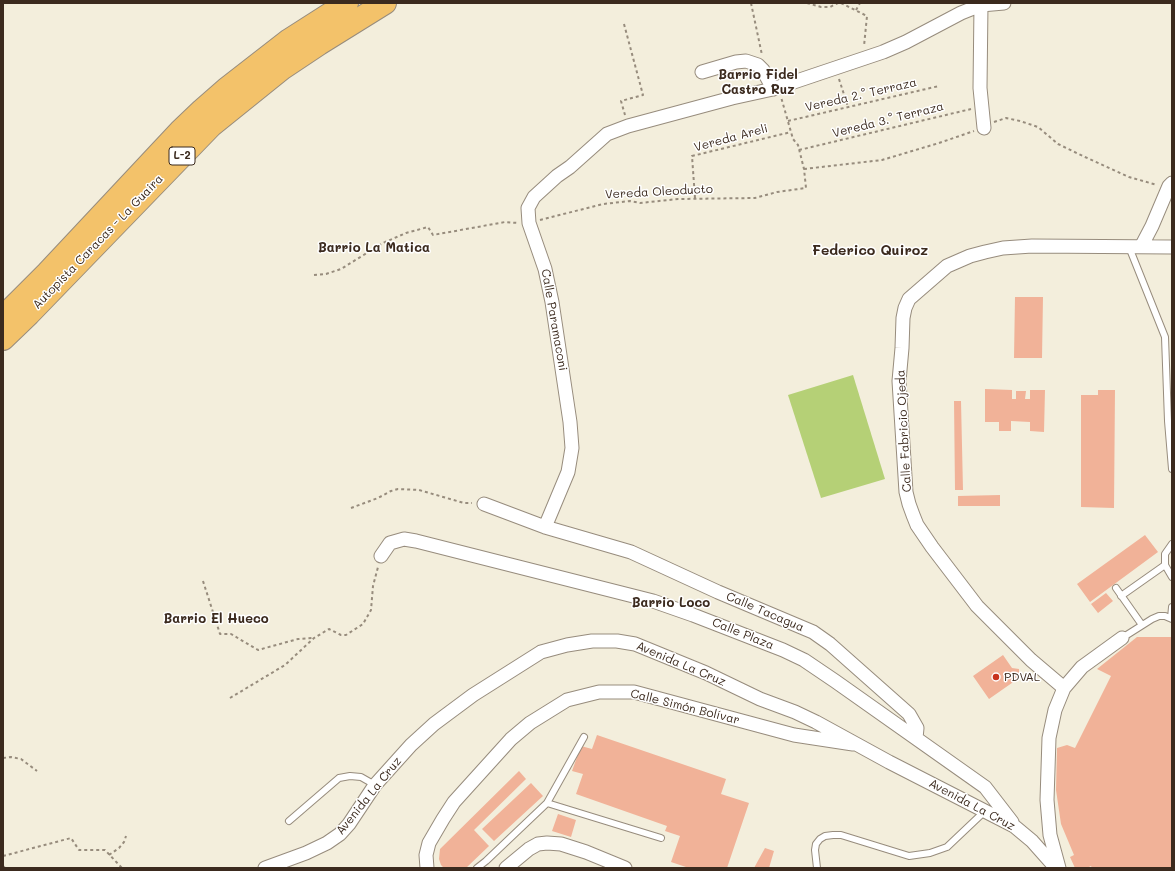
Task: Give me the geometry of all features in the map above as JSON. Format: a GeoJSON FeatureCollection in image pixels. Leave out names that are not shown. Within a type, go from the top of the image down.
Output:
{"type":"FeatureCollection","features":[{"type":"Feature","properties":{"kind":"highway","name":"Autopista Caracas - La Guaira"},"geometry":{"type":"LineString","coordinates":[[3,317],[47,273],[202,110],[226,89],[289,40],[347,3]]}},
{"type":"Feature","properties":{"kind":"highway","name":"Autopista Caracas - La Guaira"},"geometry":{"type":"LineString","coordinates":[[3,339],[211,126],[283,68],[385,3]]}},
{"type":"Feature","properties":{"kind":"street","name":"Calle Paramaconi"},"geometry":{"type":"LineString","coordinates":[[546,527],[568,472],[572,448],[570,422],[552,302],[545,269],[529,223],[528,208],[534,196],[556,176],[570,167],[607,134],[628,126],[732,98],[776,88],[835,69],[906,42],[961,13],[981,5],[1004,3]]}},
{"type":"Feature","properties":{"kind":"street"},"geometry":{"type":"LineString","coordinates":[[981,5],[980,88],[984,128]]}},
{"type":"Feature","properties":{"kind":"street"},"geometry":{"type":"LineString","coordinates":[[702,72],[736,62],[746,61],[758,65],[776,88]]}},
{"type":"Feature","properties":{"kind":"street"},"geometry":{"type":"LineString","coordinates":[[1135,247],[1152,226],[1170,185]]}},
{"type":"Feature","properties":{"kind":"street","name":"Calle Fabricio Ojeda"},"geometry":{"type":"LineString","coordinates":[[1064,688],[1032,660],[977,606],[917,525],[906,492],[899,381],[905,308],[909,299],[947,266],[970,256],[1003,248],[1032,246],[1172,247]]}},
{"type":"Feature","properties":{"kind":"street","name":"Calle Tacagua"},"geometry":{"type":"LineString","coordinates":[[484,504],[546,527],[631,552],[718,592],[813,632],[830,644],[909,714],[917,728],[916,738]]}},
{"type":"Feature","properties":{"kind":"street","name":"Calle Plaza"},"geometry":{"type":"LineString","coordinates":[[381,556],[390,543],[404,539],[416,541],[653,601],[740,633],[804,660],[985,787],[1014,826]]}},
{"type":"Feature","properties":{"kind":"street"},"geometry":{"type":"LineString","coordinates":[[1059,868],[1050,835],[1047,800],[1049,738],[1055,710],[1064,688],[1082,667],[1122,638]]}},
{"type":"Feature","properties":{"kind":"street","name":"Avenida La Cruz"},"geometry":{"type":"LineString","coordinates":[[265,868],[306,853],[327,843],[340,834],[349,824],[375,785],[411,745],[434,724],[473,695],[541,652],[567,644],[592,641],[617,641],[635,644],[658,653],[706,673],[760,699],[796,712],[838,733],[1014,826],[1032,841],[1056,868]]}},
{"type":"Feature","properties":{"kind":"street","name":"Calle Simón Bolívar"},"geometry":{"type":"LineString","coordinates":[[427,868],[426,855],[429,843],[454,802],[511,739],[530,723],[567,700],[599,692],[634,692],[794,735],[861,746]]}},
{"type":"Feature","properties":{"kind":"street"},"geometry":{"type":"LineString","coordinates":[[506,868],[529,849],[538,844],[547,843],[561,844],[586,852],[625,868]]}},
{"type":"Feature","properties":{"kind":"lane"},"geometry":{"type":"LineString","coordinates":[[1135,247],[1165,337],[1168,421],[1172,469]]}},
{"type":"Feature","properties":{"kind":"lane"},"geometry":{"type":"LineString","coordinates":[[1172,544],[1165,554],[1165,565],[1172,578]]}},
{"type":"Feature","properties":{"kind":"lane"},"geometry":{"type":"LineString","coordinates":[[1121,596],[1165,565]]}},
{"type":"Feature","properties":{"kind":"lane"},"geometry":{"type":"LineString","coordinates":[[1116,588],[1142,625]]}},
{"type":"Feature","properties":{"kind":"lane"},"geometry":{"type":"LineString","coordinates":[[1122,638],[1159,616],[1172,618],[1172,607]]}},
{"type":"Feature","properties":{"kind":"lane"},"geometry":{"type":"LineString","coordinates":[[477,868],[547,803],[584,737]]}},
{"type":"Feature","properties":{"kind":"lane"},"geometry":{"type":"LineString","coordinates":[[289,821],[340,778],[350,776],[361,777],[375,785]]}},
{"type":"Feature","properties":{"kind":"lane"},"geometry":{"type":"LineString","coordinates":[[547,803],[661,838]]}},
{"type":"Feature","properties":{"kind":"lane"},"geometry":{"type":"LineString","coordinates":[[817,868],[815,850],[816,844],[825,836],[841,835],[909,856],[930,853],[947,847],[986,811]]}},
{"type":"Feature","properties":{"kind":"path"},"geometry":{"type":"LineString","coordinates":[[751,3],[763,70]]}},
{"type":"Feature","properties":{"kind":"path"},"geometry":{"type":"LineString","coordinates":[[807,3],[821,7],[830,7],[839,3],[867,16],[863,59]]}},
{"type":"Feature","properties":{"kind":"path"},"geometry":{"type":"LineString","coordinates":[[856,10],[860,3]]}},
{"type":"Feature","properties":{"kind":"path"},"geometry":{"type":"LineString","coordinates":[[624,24],[643,95],[621,101],[628,126]]}},
{"type":"Feature","properties":{"kind":"path"},"geometry":{"type":"LineString","coordinates":[[835,69],[848,107]]}},
{"type":"Feature","properties":{"kind":"path","name":"Vereda 2.° Terraza"},"geometry":{"type":"LineString","coordinates":[[788,121],[939,86]]}},
{"type":"Feature","properties":{"kind":"path"},"geometry":{"type":"LineString","coordinates":[[776,88],[791,132],[799,150],[804,169],[882,160],[939,144],[984,128],[999,119],[1006,118],[1038,127],[1058,144],[1129,177],[1154,185],[1170,185]]}},
{"type":"Feature","properties":{"kind":"path","name":"Vereda 3.° Terraza"},"geometry":{"type":"LineString","coordinates":[[799,150],[982,106]]}},
{"type":"Feature","properties":{"kind":"path","name":"Vereda Areli"},"geometry":{"type":"LineString","coordinates":[[695,198],[692,156],[791,132]]}},
{"type":"Feature","properties":{"kind":"path","name":"Vereda Oleoducto"},"geometry":{"type":"LineString","coordinates":[[314,275],[326,274],[341,268],[383,243],[406,233],[428,227],[433,235],[504,222],[529,223],[603,204],[630,201],[640,203],[695,198],[755,198],[777,192],[806,188],[804,169]]}},
{"type":"Feature","properties":{"kind":"path"},"geometry":{"type":"LineString","coordinates":[[351,508],[398,489],[419,490],[464,503],[484,504]]}},
{"type":"Feature","properties":{"kind":"path"},"geometry":{"type":"LineString","coordinates":[[230,698],[285,666],[314,638],[329,629],[346,636],[363,624],[371,610],[373,586],[381,556]]}},
{"type":"Feature","properties":{"kind":"path"},"geometry":{"type":"LineString","coordinates":[[203,581],[220,634],[231,634],[258,650],[298,639],[314,638]]}},
{"type":"Feature","properties":{"kind":"path"},"geometry":{"type":"LineString","coordinates":[[3,758],[12,757],[21,759],[37,771]]}},
{"type":"Feature","properties":{"kind":"path"},"geometry":{"type":"LineString","coordinates":[[109,855],[119,848],[124,842],[126,836]]}},
{"type":"Feature","properties":{"kind":"path"},"geometry":{"type":"LineString","coordinates":[[3,856],[71,838],[79,850],[105,850],[122,868]]}},
{"type":"Feature","properties":{"kind":"green space"},"geometry":{"type":"Polygon","coordinates":[[[853,375],[885,479],[821,498],[788,395],[853,375]]]}},
{"type":"Feature","properties":{"kind":"building"},"geometry":{"type":"Polygon","coordinates":[[[1015,297],[1043,297],[1042,358],[1014,358],[1015,297]]]}},
{"type":"Feature","properties":{"kind":"building"},"geometry":{"type":"Polygon","coordinates":[[[985,389],[1012,390],[1012,399],[1016,399],[1016,391],[1026,391],[1025,399],[1030,399],[1030,390],[1045,390],[1044,432],[1030,431],[1030,422],[1011,421],[1011,431],[999,431],[999,422],[985,422],[985,389]]]}},
{"type":"Feature","properties":{"kind":"building"},"geometry":{"type":"Polygon","coordinates":[[[1098,390],[1115,390],[1114,508],[1081,507],[1081,395],[1098,395],[1098,390]]]}},
{"type":"Feature","properties":{"kind":"building"},"geometry":{"type":"Polygon","coordinates":[[[954,401],[961,401],[963,490],[955,490],[954,401]]]}},
{"type":"Feature","properties":{"kind":"building"},"geometry":{"type":"Polygon","coordinates":[[[1000,495],[1000,506],[958,506],[958,496],[1000,495]]]}},
{"type":"Feature","properties":{"kind":"building"},"geometry":{"type":"Polygon","coordinates":[[[1145,535],[1158,552],[1090,602],[1077,584],[1145,535]]]}},
{"type":"Feature","properties":{"kind":"building"},"geometry":{"type":"Polygon","coordinates":[[[1106,593],[1113,601],[1098,613],[1091,604],[1106,593]]]}},
{"type":"Feature","properties":{"kind":"building"},"geometry":{"type":"Polygon","coordinates":[[[1137,637],[1171,637],[1172,868],[1092,868],[1091,866],[1087,868],[1075,868],[1070,857],[1074,855],[1061,824],[1056,790],[1057,748],[1067,745],[1075,748],[1111,676],[1097,669],[1137,637]]]}},
{"type":"Feature","properties":{"kind":"building","name":"PDVAL"},"geometry":{"type":"Polygon","coordinates":[[[1003,655],[1012,668],[1019,669],[1019,678],[989,699],[973,676],[1003,655]]]}},
{"type":"Feature","properties":{"kind":"building"},"geometry":{"type":"Polygon","coordinates":[[[597,735],[726,779],[721,794],[749,803],[727,868],[689,868],[671,862],[680,836],[665,831],[667,826],[576,794],[583,774],[572,771],[581,746],[592,749],[597,735]]]}},
{"type":"Feature","properties":{"kind":"building"},"geometry":{"type":"Polygon","coordinates":[[[519,771],[526,779],[474,830],[489,846],[466,868],[444,868],[439,859],[440,849],[519,771]]]}},
{"type":"Feature","properties":{"kind":"building"},"geometry":{"type":"Polygon","coordinates":[[[531,783],[543,796],[494,841],[482,829],[531,783]]]}},
{"type":"Feature","properties":{"kind":"building"},"geometry":{"type":"Polygon","coordinates":[[[558,814],[576,820],[571,837],[552,831],[558,814]]]}},
{"type":"Feature","properties":{"kind":"building"},"geometry":{"type":"Polygon","coordinates":[[[765,848],[774,851],[769,868],[754,868],[765,848]]]}},
{"type":"Feature","properties":{"kind":"place","name":"PDVAL"},"geometry":{"type":"Point","coordinates":[996,677]}},
{"type":"Feature","properties":{"kind":"district","name":"Barrio Fidel Castro Ruz"},"geometry":{"type":"Point","coordinates":[758,82]}},
{"type":"Feature","properties":{"kind":"district","name":"Barrio La Matica"},"geometry":{"type":"Point","coordinates":[374,248]}},
{"type":"Feature","properties":{"kind":"district","name":"Federico Quiroz"},"geometry":{"type":"Point","coordinates":[870,251]}},
{"type":"Feature","properties":{"kind":"district","name":"Barrio Loco"},"geometry":{"type":"Point","coordinates":[671,603]}},
{"type":"Feature","properties":{"kind":"district","name":"Barrio El Hueco"},"geometry":{"type":"Point","coordinates":[216,619]}}]}
